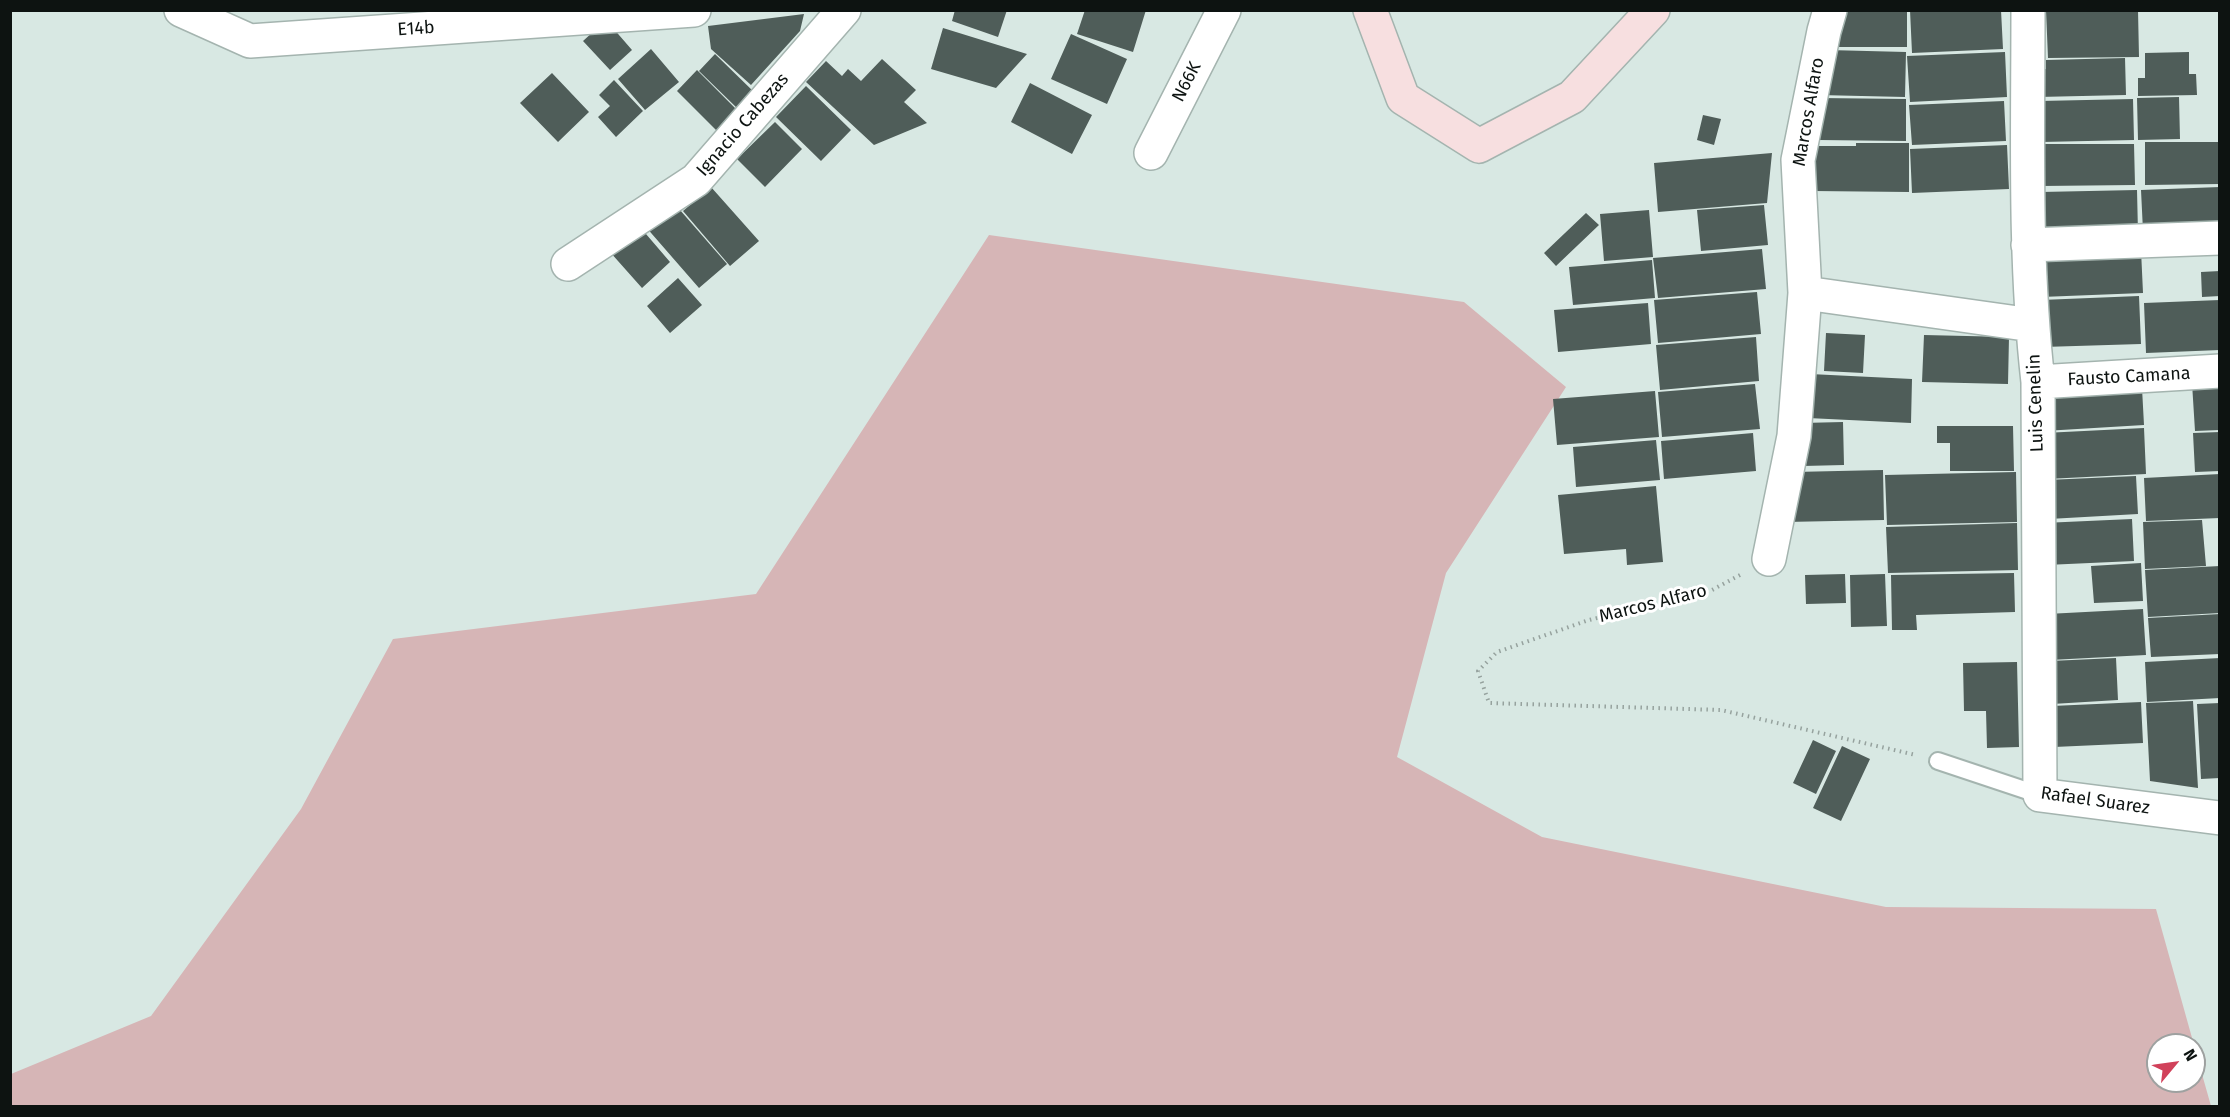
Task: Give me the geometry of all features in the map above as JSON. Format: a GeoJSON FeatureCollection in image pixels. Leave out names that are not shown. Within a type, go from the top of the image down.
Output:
{"type":"FeatureCollection","features":[{"type":"Feature","properties":{"kind":"street","name":"E14b"},"geometry":{"type":"LineString","coordinates":[[181,10],[250,41],[596,13],[694,10]]}},
{"type":"Feature","properties":{"kind":"street","name":"Ignacio Cabezas"},"geometry":{"type":"LineString","coordinates":[[568,264],[696,180],[844,10]]}},
{"type":"Feature","properties":{"kind":"street","name":"N66K"},"geometry":{"type":"LineString","coordinates":[[1151,153],[1224,10]]}},
{"type":"Feature","properties":{"kind":"street"},"geometry":{"type":"LineString","coordinates":[[1370,10],[1403,98],[1479,146],[1572,97],[1653,10]]}},
{"type":"Feature","properties":{"kind":"street","name":"Marcos Alfaro"},"geometry":{"type":"LineString","coordinates":[[1769,559],[1794,436],[1805,293],[1798,160],[1830,10]]}},
{"type":"Feature","properties":{"kind":"street","name":"Luis Cenelin"},"geometry":{"type":"LineString","coordinates":[[2028,10],[2028,245],[2032,326],[2038,382],[2040,795]]}},
{"type":"Feature","properties":{"kind":"street"},"geometry":{"type":"LineString","coordinates":[[2028,245],[2220,238]]}},
{"type":"Feature","properties":{"kind":"street"},"geometry":{"type":"LineString","coordinates":[[1805,293],[2032,326]]}},
{"type":"Feature","properties":{"kind":"street","name":"Fausto Camana"},"geometry":{"type":"LineString","coordinates":[[2038,382],[2220,371]]}},
{"type":"Feature","properties":{"kind":"street","name":"Rafael Suarez"},"geometry":{"type":"LineString","coordinates":[[2040,795],[2220,818]]}},
{"type":"Feature","properties":{"kind":"lane","name":"Rafael Suarez"},"geometry":{"type":"LineString","coordinates":[[1938,761],[2040,795]]}},
{"type":"Feature","properties":{"kind":"path","name":"Marcos Alfaro"},"geometry":{"type":"LineString","coordinates":[[1769,559],[1712,590],[1589,620],[1497,652],[1478,671],[1489,704],[1721,710],[1938,761]]}},
{"type":"Feature","properties":{"kind":"shaded area"},"geometry":{"type":"Polygon","coordinates":[[[989,235],[1464,302],[1566,387],[1446,573],[1397,757],[1542,837],[1886,907],[2156,909],[2191,1033],[2146,1033],[2146,1093],[2206,1093],[2206,1088],[2211,1106],[11,1106],[11,1074],[151,1016],[301,809],[393,639],[756,594],[989,235]]]}},
{"type":"Feature","properties":{"kind":"building"},"geometry":{"type":"Polygon","coordinates":[[[955,10],[1007,10],[998,37],[952,21],[955,10]]]}},
{"type":"Feature","properties":{"kind":"building"},"geometry":{"type":"Polygon","coordinates":[[[1085,10],[1146,10],[1133,52],[1077,34],[1085,10]]]}},
{"type":"Feature","properties":{"kind":"building"},"geometry":{"type":"Polygon","coordinates":[[[1841,10],[1907,10],[1907,47],[1829,47],[1841,10]]]}},
{"type":"Feature","properties":{"kind":"building"},"geometry":{"type":"Polygon","coordinates":[[[1910,10],[2001,10],[2003,49],[1912,53],[1910,10]]]}},
{"type":"Feature","properties":{"kind":"building"},"geometry":{"type":"Polygon","coordinates":[[[2046,10],[2138,10],[2139,57],[2048,58],[2046,10]]]}},
{"type":"Feature","properties":{"kind":"building"},"geometry":{"type":"Polygon","coordinates":[[[804,14],[800,31],[751,85],[711,49],[708,26],[804,14]]]}},
{"type":"Feature","properties":{"kind":"building"},"geometry":{"type":"Polygon","coordinates":[[[606,20],[632,50],[610,70],[583,41],[606,20]]]}},
{"type":"Feature","properties":{"kind":"building"},"geometry":{"type":"Polygon","coordinates":[[[943,28],[1027,54],[996,88],[931,69],[943,28]]]}},
{"type":"Feature","properties":{"kind":"building"},"geometry":{"type":"Polygon","coordinates":[[[1071,34],[1127,59],[1107,104],[1051,79],[1071,34]]]}},
{"type":"Feature","properties":{"kind":"building"},"geometry":{"type":"Polygon","coordinates":[[[651,49],[679,82],[645,110],[618,79],[651,49]]]}},
{"type":"Feature","properties":{"kind":"building"},"geometry":{"type":"Polygon","coordinates":[[[1828,50],[1906,52],[1905,97],[1819,95],[1828,50]]]}},
{"type":"Feature","properties":{"kind":"building"},"geometry":{"type":"Polygon","coordinates":[[[2005,52],[2007,97],[1910,102],[1907,56],[2005,52]]]}},
{"type":"Feature","properties":{"kind":"building"},"geometry":{"type":"Polygon","coordinates":[[[2189,52],[2189,74],[2196,74],[2197,95],[2138,96],[2138,78],[2145,78],[2145,53],[2189,52]]]}},
{"type":"Feature","properties":{"kind":"building"},"geometry":{"type":"Polygon","coordinates":[[[715,54],[755,93],[739,110],[699,71],[715,54]]]}},
{"type":"Feature","properties":{"kind":"building"},"geometry":{"type":"Polygon","coordinates":[[[2125,58],[2126,95],[2038,97],[2038,69],[2046,69],[2046,60],[2125,58]]]}},
{"type":"Feature","properties":{"kind":"building"},"geometry":{"type":"Polygon","coordinates":[[[882,59],[916,90],[904,102],[927,123],[874,145],[806,82],[826,61],[842,76],[848,69],[861,81],[882,59]]]}},
{"type":"Feature","properties":{"kind":"building"},"geometry":{"type":"Polygon","coordinates":[[[697,70],[738,111],[717,131],[677,91],[697,70]]]}},
{"type":"Feature","properties":{"kind":"building"},"geometry":{"type":"Polygon","coordinates":[[[552,73],[589,112],[558,142],[520,103],[552,73]]]}},
{"type":"Feature","properties":{"kind":"building"},"geometry":{"type":"Polygon","coordinates":[[[614,80],[643,111],[616,137],[598,117],[610,106],[599,95],[614,80]]]}},
{"type":"Feature","properties":{"kind":"building"},"geometry":{"type":"Polygon","coordinates":[[[1030,83],[1092,115],[1072,154],[1011,122],[1030,83]]]}},
{"type":"Feature","properties":{"kind":"building"},"geometry":{"type":"Polygon","coordinates":[[[806,86],[851,130],[821,161],[776,117],[806,86]]]}},
{"type":"Feature","properties":{"kind":"building"},"geometry":{"type":"Polygon","coordinates":[[[2179,97],[2180,139],[2138,140],[2137,98],[2179,97]]]}},
{"type":"Feature","properties":{"kind":"building"},"geometry":{"type":"Polygon","coordinates":[[[1819,98],[1906,99],[1906,141],[1819,140],[1819,98]]]}},
{"type":"Feature","properties":{"kind":"building"},"geometry":{"type":"Polygon","coordinates":[[[2133,99],[2134,140],[2041,142],[2040,101],[2133,99]]]}},
{"type":"Feature","properties":{"kind":"building"},"geometry":{"type":"Polygon","coordinates":[[[2004,101],[2006,141],[1912,145],[1909,105],[2004,101]]]}},
{"type":"Feature","properties":{"kind":"building"},"geometry":{"type":"Polygon","coordinates":[[[1703,115],[1721,119],[1714,145],[1697,140],[1703,115]]]}},
{"type":"Feature","properties":{"kind":"building"},"geometry":{"type":"Polygon","coordinates":[[[775,122],[802,149],[765,187],[737,159],[775,122]]]}},
{"type":"Feature","properties":{"kind":"building"},"geometry":{"type":"Polygon","coordinates":[[[2145,142],[2220,142],[2220,184],[2145,185],[2145,142]]]}},
{"type":"Feature","properties":{"kind":"building"},"geometry":{"type":"Polygon","coordinates":[[[1856,143],[1909,143],[1909,192],[1813,191],[1814,146],[1856,146],[1856,143]]]}},
{"type":"Feature","properties":{"kind":"building"},"geometry":{"type":"Polygon","coordinates":[[[2040,144],[2134,144],[2135,185],[2041,186],[2040,144]]]}},
{"type":"Feature","properties":{"kind":"building"},"geometry":{"type":"Polygon","coordinates":[[[2007,145],[2009,189],[1912,193],[1910,149],[2007,145]]]}},
{"type":"Feature","properties":{"kind":"building"},"geometry":{"type":"Polygon","coordinates":[[[1772,153],[1767,203],[1658,212],[1654,163],[1772,153]]]}},
{"type":"Feature","properties":{"kind":"building"},"geometry":{"type":"Polygon","coordinates":[[[711,187],[759,241],[730,266],[683,211],[711,187]]]}},
{"type":"Feature","properties":{"kind":"building"},"geometry":{"type":"Polygon","coordinates":[[[2220,187],[2220,228],[2143,231],[2141,190],[2220,187]]]}},
{"type":"Feature","properties":{"kind":"building"},"geometry":{"type":"Polygon","coordinates":[[[2137,190],[2138,233],[2041,235],[2041,192],[2137,190]]]}},
{"type":"Feature","properties":{"kind":"building"},"geometry":{"type":"Polygon","coordinates":[[[673,202],[727,264],[699,288],[645,226],[673,202]]]}},
{"type":"Feature","properties":{"kind":"building"},"geometry":{"type":"Polygon","coordinates":[[[1764,205],[1768,245],[1701,251],[1697,210],[1764,205]]]}},
{"type":"Feature","properties":{"kind":"building"},"geometry":{"type":"Polygon","coordinates":[[[1649,210],[1653,257],[1604,261],[1600,214],[1649,210]]]}},
{"type":"Feature","properties":{"kind":"building"},"geometry":{"type":"Polygon","coordinates":[[[1586,213],[1599,225],[1556,266],[1544,253],[1586,213]]]}},
{"type":"Feature","properties":{"kind":"building"},"geometry":{"type":"Polygon","coordinates":[[[640,227],[670,262],[642,288],[610,252],[640,227]]]}},
{"type":"Feature","properties":{"kind":"building"},"geometry":{"type":"Polygon","coordinates":[[[1762,249],[1766,289],[1658,298],[1653,258],[1762,249]]]}},
{"type":"Feature","properties":{"kind":"building"},"geometry":{"type":"Polygon","coordinates":[[[2141,250],[2143,293],[2041,297],[2039,254],[2141,250]]]}},
{"type":"Feature","properties":{"kind":"building"},"geometry":{"type":"Polygon","coordinates":[[[1652,260],[1655,298],[1573,305],[1569,267],[1652,260]]]}},
{"type":"Feature","properties":{"kind":"building"},"geometry":{"type":"Polygon","coordinates":[[[2220,271],[2220,296],[2202,297],[2201,272],[2220,271]]]}},
{"type":"Feature","properties":{"kind":"building"},"geometry":{"type":"Polygon","coordinates":[[[678,278],[702,305],[670,333],[647,306],[678,278]]]}},
{"type":"Feature","properties":{"kind":"building"},"geometry":{"type":"Polygon","coordinates":[[[1757,292],[1761,334],[1658,343],[1654,300],[1757,292]]]}},
{"type":"Feature","properties":{"kind":"building"},"geometry":{"type":"Polygon","coordinates":[[[2139,296],[2141,344],[2043,347],[2041,300],[2139,296]]]}},
{"type":"Feature","properties":{"kind":"building"},"geometry":{"type":"Polygon","coordinates":[[[2220,300],[2220,350],[2146,353],[2144,303],[2220,300]]]}},
{"type":"Feature","properties":{"kind":"building"},"geometry":{"type":"Polygon","coordinates":[[[1648,303],[1651,344],[1558,352],[1554,310],[1648,303]]]}},
{"type":"Feature","properties":{"kind":"building"},"geometry":{"type":"Polygon","coordinates":[[[1826,333],[1865,335],[1863,373],[1824,371],[1826,333]]]}},
{"type":"Feature","properties":{"kind":"building"},"geometry":{"type":"Polygon","coordinates":[[[1924,335],[2009,337],[2008,384],[1922,382],[1924,335]]]}},
{"type":"Feature","properties":{"kind":"building"},"geometry":{"type":"Polygon","coordinates":[[[1756,337],[1759,381],[1660,390],[1656,345],[1756,337]]]}},
{"type":"Feature","properties":{"kind":"building"},"geometry":{"type":"Polygon","coordinates":[[[1810,374],[1912,379],[1911,423],[1808,418],[1810,374]]]}},
{"type":"Feature","properties":{"kind":"building"},"geometry":{"type":"Polygon","coordinates":[[[2220,382],[2220,430],[2195,431],[2192,383],[2220,382]]]}},
{"type":"Feature","properties":{"kind":"building"},"geometry":{"type":"Polygon","coordinates":[[[1755,384],[1760,429],[1662,437],[1658,392],[1755,384]]]}},
{"type":"Feature","properties":{"kind":"building"},"geometry":{"type":"Polygon","coordinates":[[[2142,388],[2144,425],[2044,431],[2042,393],[2142,388]]]}},
{"type":"Feature","properties":{"kind":"building"},"geometry":{"type":"Polygon","coordinates":[[[1655,391],[1659,437],[1557,445],[1553,399],[1655,391]]]}},
{"type":"Feature","properties":{"kind":"building"},"geometry":{"type":"Polygon","coordinates":[[[1843,422],[1844,465],[1803,466],[1802,423],[1843,422]]]}},
{"type":"Feature","properties":{"kind":"building"},"geometry":{"type":"Polygon","coordinates":[[[1937,426],[2013,426],[2014,471],[1950,471],[1950,443],[1937,443],[1937,426]]]}},
{"type":"Feature","properties":{"kind":"building"},"geometry":{"type":"Polygon","coordinates":[[[2144,428],[2146,474],[2047,479],[2044,433],[2144,428]]]}},
{"type":"Feature","properties":{"kind":"building"},"geometry":{"type":"Polygon","coordinates":[[[2220,432],[2220,471],[2195,472],[2193,433],[2220,432]]]}},
{"type":"Feature","properties":{"kind":"building"},"geometry":{"type":"Polygon","coordinates":[[[1753,433],[1756,471],[1664,479],[1661,441],[1753,433]]]}},
{"type":"Feature","properties":{"kind":"building"},"geometry":{"type":"Polygon","coordinates":[[[1656,440],[1660,480],[1576,487],[1573,447],[1656,440]]]}},
{"type":"Feature","properties":{"kind":"building"},"geometry":{"type":"Polygon","coordinates":[[[1883,470],[1884,520],[1785,522],[1794,472],[1883,470]]]}},
{"type":"Feature","properties":{"kind":"building"},"geometry":{"type":"Polygon","coordinates":[[[2016,472],[2017,522],[1887,525],[1885,475],[2016,472]]]}},
{"type":"Feature","properties":{"kind":"building"},"geometry":{"type":"Polygon","coordinates":[[[2220,474],[2220,518],[2146,521],[2144,478],[2220,474]]]}},
{"type":"Feature","properties":{"kind":"building"},"geometry":{"type":"Polygon","coordinates":[[[2136,476],[2138,514],[2049,519],[2047,480],[2136,476]]]}},
{"type":"Feature","properties":{"kind":"building"},"geometry":{"type":"Polygon","coordinates":[[[1656,486],[1663,562],[1627,565],[1626,549],[1564,554],[1558,495],[1656,486]]]}},
{"type":"Feature","properties":{"kind":"building"},"geometry":{"type":"Polygon","coordinates":[[[2132,519],[2134,561],[2046,565],[2043,523],[2132,519]]]}},
{"type":"Feature","properties":{"kind":"building"},"geometry":{"type":"Polygon","coordinates":[[[2202,520],[2206,566],[2145,569],[2143,522],[2202,520]]]}},
{"type":"Feature","properties":{"kind":"building"},"geometry":{"type":"Polygon","coordinates":[[[2017,523],[2018,570],[1888,573],[1886,527],[2017,523]]]}},
{"type":"Feature","properties":{"kind":"building"},"geometry":{"type":"Polygon","coordinates":[[[2141,563],[2143,601],[2094,603],[2091,566],[2141,563]]]}},
{"type":"Feature","properties":{"kind":"building"},"geometry":{"type":"Polygon","coordinates":[[[2220,566],[2220,613],[2148,617],[2145,570],[2220,566]]]}},
{"type":"Feature","properties":{"kind":"building"},"geometry":{"type":"Polygon","coordinates":[[[2014,573],[2015,612],[1916,615],[1917,630],[1892,630],[1891,575],[2014,573]]]}},
{"type":"Feature","properties":{"kind":"building"},"geometry":{"type":"Polygon","coordinates":[[[1845,574],[1846,603],[1806,604],[1805,575],[1845,574]]]}},
{"type":"Feature","properties":{"kind":"building"},"geometry":{"type":"Polygon","coordinates":[[[1885,574],[1887,626],[1851,627],[1850,575],[1885,574]]]}},
{"type":"Feature","properties":{"kind":"building"},"geometry":{"type":"Polygon","coordinates":[[[2143,609],[2146,655],[2050,660],[2047,614],[2143,609]]]}},
{"type":"Feature","properties":{"kind":"building"},"geometry":{"type":"Polygon","coordinates":[[[2220,614],[2220,654],[2151,657],[2148,618],[2220,614]]]}},
{"type":"Feature","properties":{"kind":"building"},"geometry":{"type":"Polygon","coordinates":[[[2116,658],[2118,700],[2052,704],[2050,661],[2116,658]]]}},
{"type":"Feature","properties":{"kind":"building"},"geometry":{"type":"Polygon","coordinates":[[[2220,658],[2220,698],[2147,702],[2145,662],[2220,658]]]}},
{"type":"Feature","properties":{"kind":"building"},"geometry":{"type":"Polygon","coordinates":[[[2017,662],[2019,747],[1987,748],[1986,711],[1964,711],[1963,663],[2017,662]]]}},
{"type":"Feature","properties":{"kind":"building"},"geometry":{"type":"Polygon","coordinates":[[[2193,701],[2198,788],[2150,781],[2146,703],[2193,701]]]}},
{"type":"Feature","properties":{"kind":"building"},"geometry":{"type":"Polygon","coordinates":[[[2141,702],[2143,743],[2054,747],[2052,706],[2141,702]]]}},
{"type":"Feature","properties":{"kind":"building"},"geometry":{"type":"Polygon","coordinates":[[[2220,703],[2220,778],[2201,779],[2197,704],[2220,703]]]}},
{"type":"Feature","properties":{"kind":"building"},"geometry":{"type":"Polygon","coordinates":[[[1813,740],[1836,751],[1816,794],[1793,783],[1813,740]]]}},
{"type":"Feature","properties":{"kind":"building"},"geometry":{"type":"Polygon","coordinates":[[[1842,746],[1870,759],[1841,821],[1813,808],[1842,746]]]}}]}
